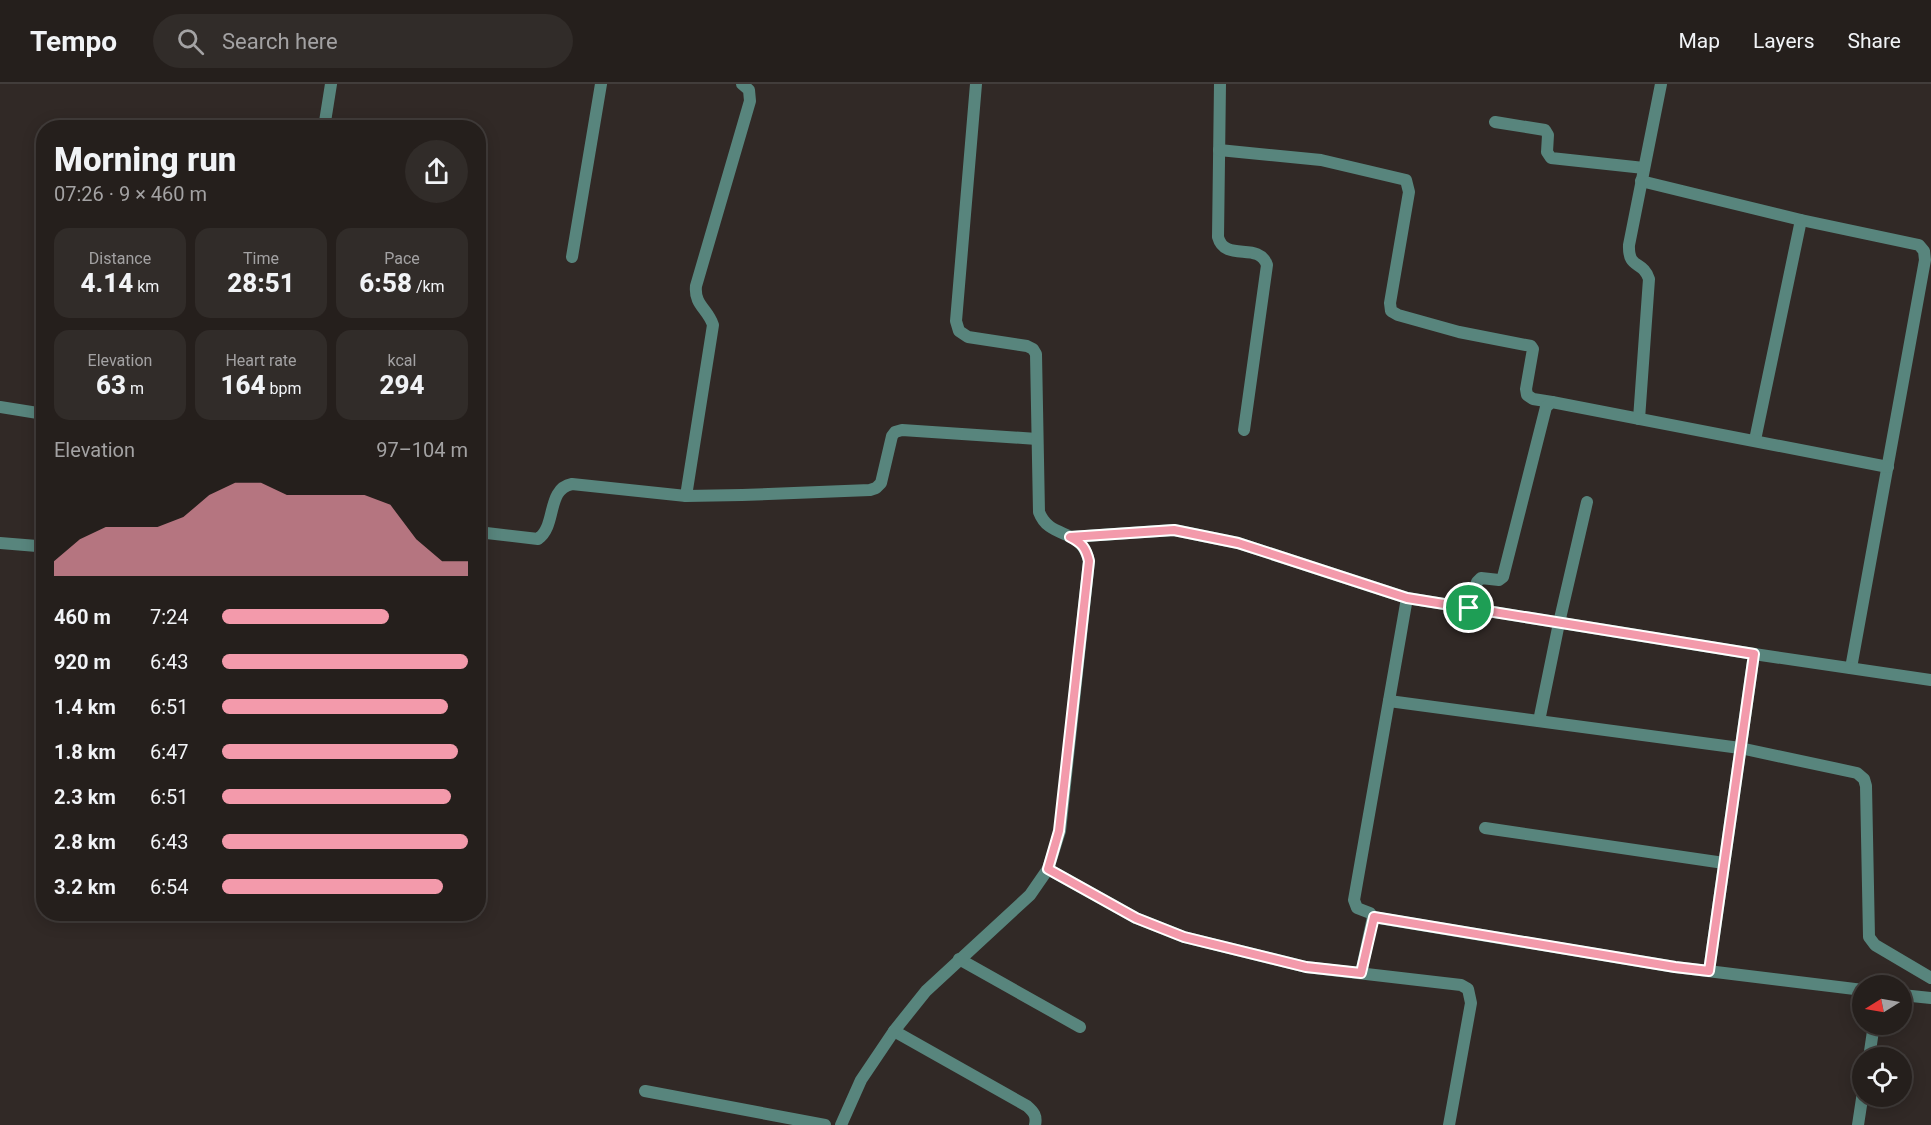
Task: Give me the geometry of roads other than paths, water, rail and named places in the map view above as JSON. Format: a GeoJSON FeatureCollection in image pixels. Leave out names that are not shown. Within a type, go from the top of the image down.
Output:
{"type":"FeatureCollection","features":[{"type":"Feature","properties":{"kind":"street"},"geometry":{"type":"LineString","coordinates":[[325,120],[331,84]]}},
{"type":"Feature","properties":{"kind":"street"},"geometry":{"type":"LineString","coordinates":[[572,257],[601,84]]}},
{"type":"Feature","properties":{"kind":"street"},"geometry":{"type":"LineString","coordinates":[[686,496],[713,325],[711,318],[698,302],[695,295],[696,286],[750,101],[749,90],[742,84]]}},
{"type":"Feature","properties":{"kind":"street"},"geometry":{"type":"LineString","coordinates":[[841,1125],[861,1080],[894,1031],[926,991],[1030,895],[1048,869],[1059,831],[1089,561],[1086,550],[1080,542],[1047,526],[1042,521],[1039,512],[1036,354],[1027,346],[968,337],[959,331],[956,321],[976,84]]}},
{"type":"Feature","properties":{"kind":"street"},"geometry":{"type":"LineString","coordinates":[[1220,84],[1218,237],[1224,249],[1260,255],[1265,258],[1267,265],[1244,430]]}},
{"type":"Feature","properties":{"kind":"street"},"geometry":{"type":"LineString","coordinates":[[1639,419],[1649,279],[1647,272],[1632,262],[1629,254],[1661,84]]}},
{"type":"Feature","properties":{"kind":"street"},"geometry":{"type":"LineString","coordinates":[[1495,122],[1545,130],[1548,135],[1546,152],[1551,158],[1643,175],[1802,220],[1919,246],[1924,251],[1925,260],[1851,668]]}},
{"type":"Feature","properties":{"kind":"street"},"geometry":{"type":"LineString","coordinates":[[1219,150],[1321,160],[1406,180],[1409,192],[1390,303],[1391,311],[1459,332],[1531,346],[1533,349],[1526,389],[1527,395],[1533,399],[1888,467]]}},
{"type":"Feature","properties":{"kind":"street"},"geometry":{"type":"LineString","coordinates":[[1755,441],[1802,220]]}},
{"type":"Feature","properties":{"kind":"street"},"geometry":{"type":"LineString","coordinates":[[1469,608],[1480,579],[1499,580],[1503,578],[1546,407],[1552,402]]}},
{"type":"Feature","properties":{"kind":"street"},"geometry":{"type":"LineString","coordinates":[[0,408],[36,413]]}},
{"type":"Feature","properties":{"kind":"street"},"geometry":{"type":"LineString","coordinates":[[486,533],[538,540],[544,535],[558,492],[564,485],[686,496],[754,495],[876,488],[881,483],[892,436],[895,432],[902,430],[1037,439]]}},
{"type":"Feature","properties":{"kind":"street"},"geometry":{"type":"LineString","coordinates":[[1539,721],[1587,502]]}},
{"type":"Feature","properties":{"kind":"street"},"geometry":{"type":"LineString","coordinates":[[1070,537],[1174,530],[1238,543],[1407,598],[1931,680]]}},
{"type":"Feature","properties":{"kind":"street"},"geometry":{"type":"LineString","coordinates":[[0,543],[36,546]]}},
{"type":"Feature","properties":{"kind":"street"},"geometry":{"type":"LineString","coordinates":[[1407,598],[1354,900],[1357,908],[1374,917],[1675,967],[1852,989]]}},
{"type":"Feature","properties":{"kind":"street"},"geometry":{"type":"LineString","coordinates":[[1709,971],[1754,654]]}},
{"type":"Feature","properties":{"kind":"street"},"geometry":{"type":"LineString","coordinates":[[1389,701],[1740,748],[1857,773],[1864,779],[1866,786],[1869,938],[1875,945],[1931,978]]}},
{"type":"Feature","properties":{"kind":"street"},"geometry":{"type":"LineString","coordinates":[[1485,828],[1724,862]]}},
{"type":"Feature","properties":{"kind":"street"},"geometry":{"type":"LineString","coordinates":[[1048,869],[1136,918],[1184,937],[1306,967],[1461,985],[1468,989],[1471,1003],[1449,1125]]}},
{"type":"Feature","properties":{"kind":"street"},"geometry":{"type":"LineString","coordinates":[[1361,973],[1374,917]]}},
{"type":"Feature","properties":{"kind":"street"},"geometry":{"type":"LineString","coordinates":[[959,959],[1080,1027]]}},
{"type":"Feature","properties":{"kind":"street"},"geometry":{"type":"LineString","coordinates":[[1912,995],[1931,998]]}},
{"type":"Feature","properties":{"kind":"street"},"geometry":{"type":"LineString","coordinates":[[894,1031],[1027,1106],[1036,1118],[1035,1125]]}},
{"type":"Feature","properties":{"kind":"street"},"geometry":{"type":"LineString","coordinates":[[645,1091],[825,1125]]}},
{"type":"Feature","properties":{"kind":"street"},"geometry":{"type":"LineString","coordinates":[[1858,1125],[1861,1107]]}}]}
